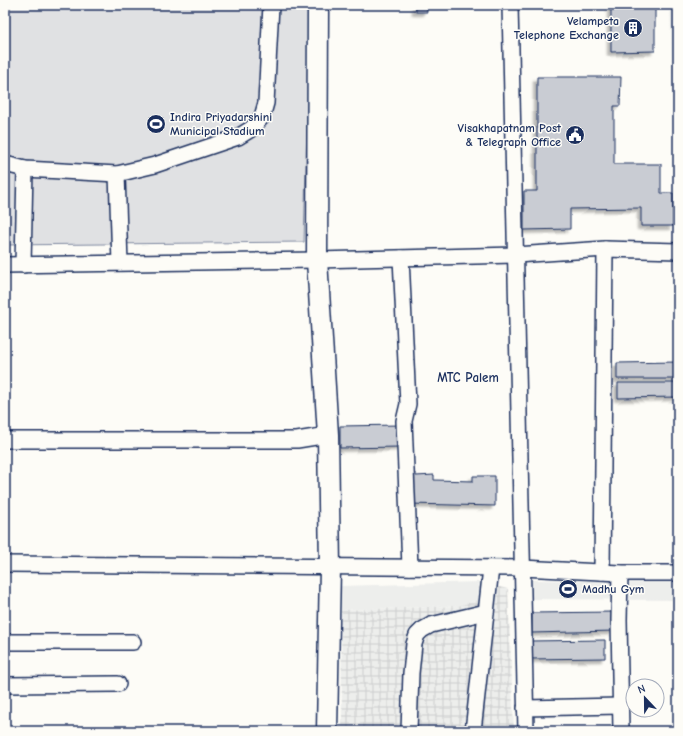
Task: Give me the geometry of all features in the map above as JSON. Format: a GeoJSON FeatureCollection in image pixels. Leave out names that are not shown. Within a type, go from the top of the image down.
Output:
{"type":"FeatureCollection","features":[{"type":"Feature","properties":{"kind":"main road"},"geometry":{"type":"LineString","coordinates":[[318,5],[317,260],[328,435],[330,567],[327,731]]}},
{"type":"Feature","properties":{"kind":"street"},"geometry":{"type":"LineString","coordinates":[[5,164],[25,169],[117,174],[155,165],[238,137],[251,129],[262,117],[266,103],[271,5]]}},
{"type":"Feature","properties":{"kind":"street"},"geometry":{"type":"LineString","coordinates":[[510,5],[526,731]]}},
{"type":"Feature","properties":{"kind":"street"},"geometry":{"type":"LineString","coordinates":[[23,264],[25,169]]}},
{"type":"Feature","properties":{"kind":"street"},"geometry":{"type":"LineString","coordinates":[[117,174],[120,263]]}},
{"type":"Feature","properties":{"kind":"street"},"geometry":{"type":"LineString","coordinates":[[602,572],[605,249]]}},
{"type":"Feature","properties":{"kind":"street"},"geometry":{"type":"LineString","coordinates":[[5,265],[516,255],[605,249],[678,251]]}},
{"type":"Feature","properties":{"kind":"street"},"geometry":{"type":"LineString","coordinates":[[402,258],[408,404],[404,420],[410,567]]}},
{"type":"Feature","properties":{"kind":"street"},"geometry":{"type":"LineString","coordinates":[[5,440],[297,440],[328,435]]}},
{"type":"Feature","properties":{"kind":"street"},"geometry":{"type":"LineString","coordinates":[[5,564],[522,568],[620,573],[678,573]]}},
{"type":"Feature","properties":{"kind":"street"},"geometry":{"type":"LineString","coordinates":[[473,731],[491,568]]}},
{"type":"Feature","properties":{"kind":"street"},"geometry":{"type":"LineString","coordinates":[[620,573],[621,731]]}},
{"type":"Feature","properties":{"kind":"street"},"geometry":{"type":"LineString","coordinates":[[409,731],[412,666],[414,644],[417,635],[431,625],[486,612]]}},
{"type":"Feature","properties":{"kind":"street"},"geometry":{"type":"LineString","coordinates":[[5,642],[133,642]]}},
{"type":"Feature","properties":{"kind":"street"},"geometry":{"type":"LineString","coordinates":[[5,686],[118,684]]}},
{"type":"Feature","properties":{"kind":"street"},"geometry":{"type":"LineString","coordinates":[[526,708],[620,706]]}},
{"type":"Feature","properties":{"kind":"shaded area","name":"Indira Priyadarshini Municipal Stadium"},"geometry":{"type":"Polygon","coordinates":[[[5,5],[310,5],[304,242],[5,245],[5,5]]]}},
{"type":"Feature","properties":{"kind":"shaded area"},"geometry":{"type":"Polygon","coordinates":[[[670,5],[678,5],[678,235],[677,235],[670,5]]]}},
{"type":"Feature","properties":{"kind":"shaded area"},"geometry":{"type":"Polygon","coordinates":[[[527,580],[677,581],[676,600],[527,599],[527,580]]]}},
{"type":"Feature","properties":{"kind":"shaded area"},"geometry":{"type":"Polygon","coordinates":[[[479,582],[478,600],[459,606],[341,610],[341,586],[479,582]]]}},
{"type":"Feature","properties":{"kind":"shaded area"},"geometry":{"type":"Polygon","coordinates":[[[479,582],[508,589],[514,731],[342,731],[341,610],[458,606],[478,600],[479,582]]]}},
{"type":"Feature","properties":{"kind":"building"},"geometry":{"type":"Polygon","coordinates":[[[416,5],[427,5],[427,12],[416,12],[416,5]]]}},
{"type":"Feature","properties":{"kind":"building","name":"Velampeta Telephone Exchange"},"geometry":{"type":"Polygon","coordinates":[[[611,5],[655,5],[655,51],[611,52],[611,5]]]}},
{"type":"Feature","properties":{"kind":"building","name":"Visakhapatnam Post & Telegraph Office"},"geometry":{"type":"Polygon","coordinates":[[[537,77],[621,77],[620,106],[614,106],[614,164],[661,164],[661,193],[673,193],[673,226],[641,226],[641,208],[570,209],[570,229],[524,230],[524,191],[537,191],[537,77]]]}},
{"type":"Feature","properties":{"kind":"building"},"geometry":{"type":"Polygon","coordinates":[[[678,362],[678,379],[617,379],[617,363],[678,362]]]}},
{"type":"Feature","properties":{"kind":"building"},"geometry":{"type":"Polygon","coordinates":[[[618,383],[678,383],[678,397],[618,398],[618,383]]]}},
{"type":"Feature","properties":{"kind":"building"},"geometry":{"type":"Polygon","coordinates":[[[400,425],[400,447],[340,448],[340,426],[400,425]]]}},
{"type":"Feature","properties":{"kind":"building"},"geometry":{"type":"Polygon","coordinates":[[[411,474],[416,474],[416,476],[434,475],[434,480],[473,481],[473,476],[495,476],[495,506],[410,504],[411,474]]]}},
{"type":"Feature","properties":{"kind":"building"},"geometry":{"type":"Polygon","coordinates":[[[613,612],[614,631],[532,633],[532,613],[613,612]]]}},
{"type":"Feature","properties":{"kind":"building"},"geometry":{"type":"Polygon","coordinates":[[[605,640],[605,658],[529,659],[529,641],[605,640]]]}},
{"type":"Feature","properties":{"kind":"place","name":"Velampeta Telephone Exchange"},"geometry":{"type":"Point","coordinates":[633,28]}},
{"type":"Feature","properties":{"kind":"place","name":"Indira Priyadarshini Municipal Stadium"},"geometry":{"type":"Point","coordinates":[156,124]}},
{"type":"Feature","properties":{"kind":"place","name":"Visakhapatnam Post & Telegraph Office"},"geometry":{"type":"Point","coordinates":[575,135]}},
{"type":"Feature","properties":{"kind":"place","name":"Madhu Gym"},"geometry":{"type":"Point","coordinates":[568,589]}},
{"type":"Feature","properties":{"kind":"district","name":"MTC Palem"},"geometry":{"type":"Point","coordinates":[468,377]}}]}
